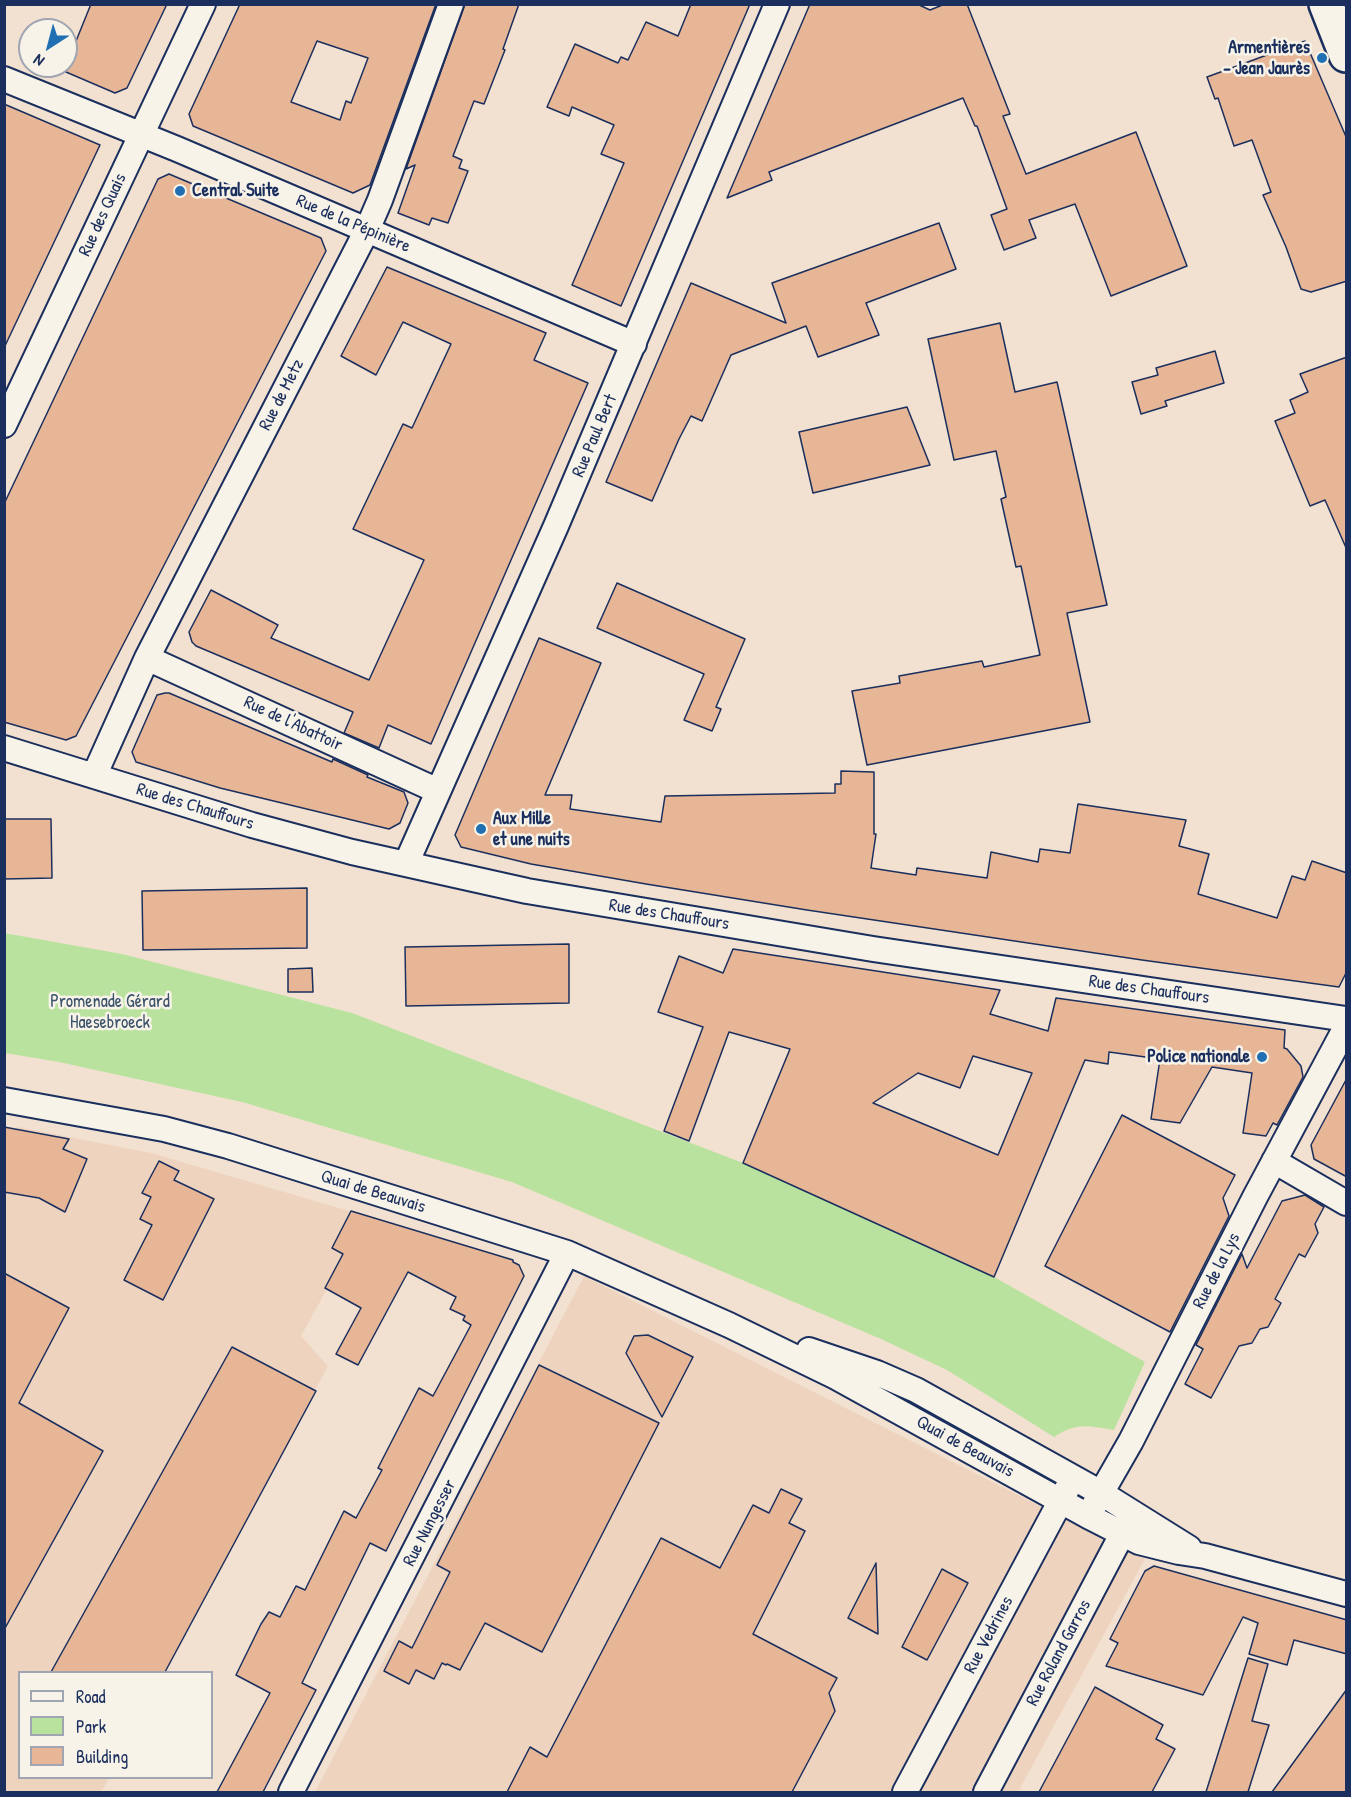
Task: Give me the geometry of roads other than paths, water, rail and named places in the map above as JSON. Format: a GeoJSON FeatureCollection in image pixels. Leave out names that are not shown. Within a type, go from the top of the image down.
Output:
{"type":"FeatureCollection","features":[{"type":"Feature","properties":{"kind":"main road"},"geometry":{"type":"LineString","coordinates":[[1326,4],[1347,54]]}},
{"type":"Feature","properties":{"kind":"street","name":"Rue des Quais"},"geometry":{"type":"LineString","coordinates":[[4,425],[202,4]]}},
{"type":"Feature","properties":{"kind":"street","name":"Rue de Metz"},"geometry":{"type":"LineString","coordinates":[[94,777],[147,658],[367,230],[451,4]]}},
{"type":"Feature","properties":{"kind":"street","name":"Rue Paul Bert"},"geometry":{"type":"LineString","coordinates":[[406,864],[556,526],[777,4]]}},
{"type":"Feature","properties":{"kind":"street","name":"Rue de la Pépinière"},"geometry":{"type":"LineString","coordinates":[[4,79],[141,134],[634,344]]}},
{"type":"Feature","properties":{"kind":"street","name":"Rue de l'Abattoir"},"geometry":{"type":"LineString","coordinates":[[147,658],[438,791]]}},
{"type":"Feature","properties":{"kind":"street","name":"Rue des Chauffours"},"geometry":{"type":"LineString","coordinates":[[4,748],[252,825],[352,852],[527,891],[885,950],[1347,1019]]}},
{"type":"Feature","properties":{"kind":"street","name":"Rue de la Lys"},"geometry":{"type":"LineString","coordinates":[[1088,1516],[1131,1441],[1274,1161],[1347,1027]]}},
{"type":"Feature","properties":{"kind":"street","name":"Quai de Beauvais"},"geometry":{"type":"LineString","coordinates":[[4,1100],[164,1129],[228,1146],[567,1253],[729,1325],[836,1377],[1122,1534],[1157,1547],[1204,1556],[1347,1594]]}},
{"type":"Feature","properties":{"kind":"street"},"geometry":{"type":"LineString","coordinates":[[1274,1161],[1347,1203]]}},
{"type":"Feature","properties":{"kind":"street","name":"Rue Nungesser"},"geometry":{"type":"LineString","coordinates":[[291,1792],[567,1253]]}},
{"type":"Feature","properties":{"kind":"street","name":"Quai de Beauvais"},"geometry":{"type":"LineString","coordinates":[[729,1325],[850,1363],[896,1381],[1073,1477],[1204,1556]]}},
{"type":"Feature","properties":{"kind":"street","name":"Rue Vedrines"},"geometry":{"type":"LineString","coordinates":[[905,1792],[1073,1477]]}},
{"type":"Feature","properties":{"kind":"street","name":"Rue Roland Garros"},"geometry":{"type":"LineString","coordinates":[[986,1792],[1133,1513]]}},
{"type":"Feature","properties":{"kind":"place","name":"Armentières – Jean Jaurès"},"geometry":{"type":"Point","coordinates":[1322,58]}},
{"type":"Feature","properties":{"kind":"place","name":"Central Suite"},"geometry":{"type":"Point","coordinates":[180,191]}},
{"type":"Feature","properties":{"kind":"place","name":"Aux Mille et une nuits"},"geometry":{"type":"Point","coordinates":[481,829]}},
{"type":"Feature","properties":{"kind":"place","name":"Police nationale"},"geometry":{"type":"Point","coordinates":[1262,1057]}},
{"type":"Feature","properties":{"kind":"park label","name":"Promenade Gérard Haesebroeck"},"geometry":{"type":"Point","coordinates":[110,1012]}}]}
